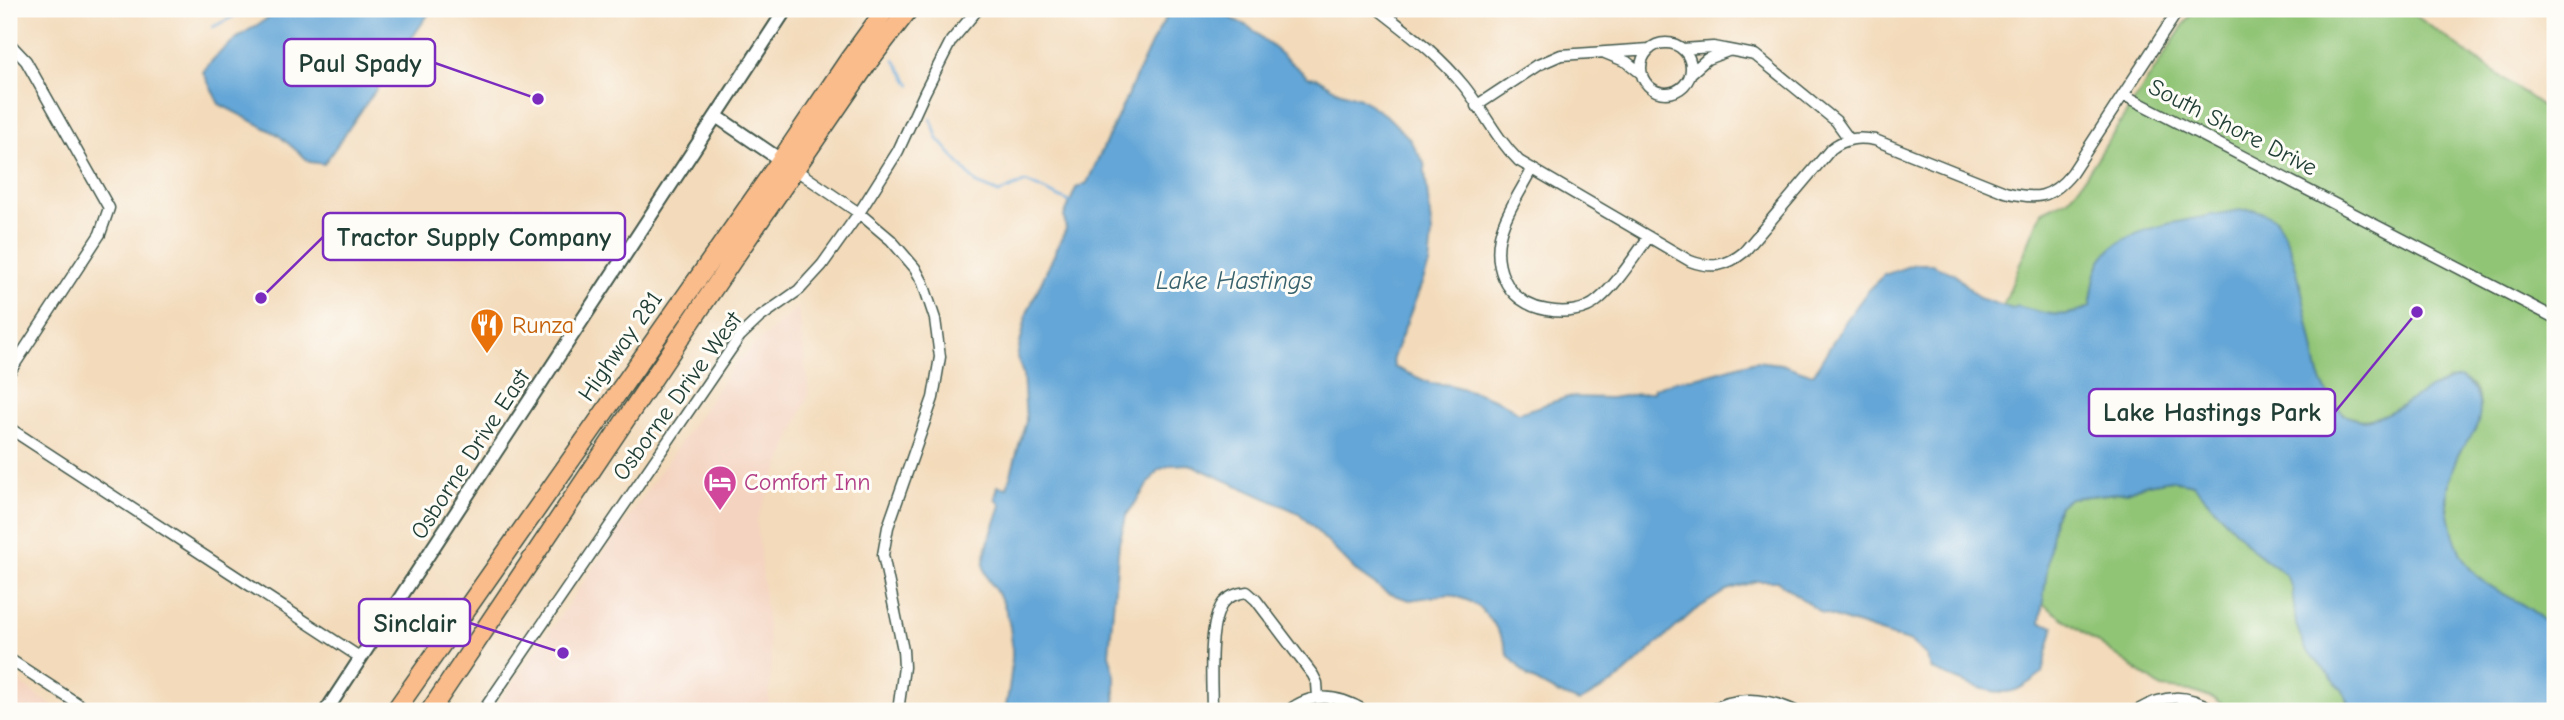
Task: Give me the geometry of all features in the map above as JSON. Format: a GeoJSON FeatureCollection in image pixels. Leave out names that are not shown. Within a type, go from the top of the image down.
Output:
{"type":"FeatureCollection","features":[{"type":"Feature","properties":{"kind":"highway","name":"Highway 281"},"geometry":{"type":"LineString","coordinates":[[396,711],[886,9]]}},
{"type":"Feature","properties":{"kind":"highway","name":"Highway 281"},"geometry":{"type":"LineString","coordinates":[[429,711],[732,261],[869,61],[909,9]]}},
{"type":"Feature","properties":{"kind":"street","name":"Osborne Drive East"},"geometry":{"type":"LineString","coordinates":[[326,711],[786,9]]}},
{"type":"Feature","properties":{"kind":"street","name":"Osborne Drive West"},"geometry":{"type":"LineString","coordinates":[[483,711],[740,336],[810,279],[859,213],[898,151],[951,41],[978,9]]}},
{"type":"Feature","properties":{"kind":"street"},"geometry":{"type":"LineString","coordinates":[[1378,9],[1429,47],[1466,89],[1476,106],[1506,149],[1532,170],[1700,265],[1726,264],[1744,252],[1830,149],[1849,139],[1836,121],[1755,55],[1713,47],[1682,49],[1668,43],[1650,49],[1561,55],[1548,60],[1476,106]]}},
{"type":"Feature","properties":{"kind":"street"},"geometry":{"type":"LineString","coordinates":[[2124,95],[2179,9]]}},
{"type":"Feature","properties":{"kind":"street"},"geometry":{"type":"LineString","coordinates":[[9,43],[26,61],[109,208],[100,234],[9,373]]}},
{"type":"Feature","properties":{"kind":"street"},"geometry":{"type":"LineString","coordinates":[[1642,74],[1643,59],[1650,49]]}},
{"type":"Feature","properties":{"kind":"street"},"geometry":{"type":"LineString","coordinates":[[1682,49],[1689,59],[1690,74]]}},
{"type":"Feature","properties":{"kind":"street"},"geometry":{"type":"LineString","coordinates":[[1605,53],[1627,62],[1642,74],[1651,87],[1665,92],[1682,87],[1690,74],[1707,59],[1732,50]]}},
{"type":"Feature","properties":{"kind":"street","name":"South Shore Drive"},"geometry":{"type":"LineString","coordinates":[[1849,139],[1861,137],[1875,140],[2005,192],[2028,198],[2048,194],[2064,183],[2124,95],[2555,318]]}},
{"type":"Feature","properties":{"kind":"street"},"geometry":{"type":"LineString","coordinates":[[716,116],[859,213],[891,240],[915,268],[930,302],[940,358],[933,398],[888,527],[884,547],[884,568],[904,658],[898,711]]}},
{"type":"Feature","properties":{"kind":"street"},"geometry":{"type":"LineString","coordinates":[[1532,170],[1504,223],[1500,238],[1500,271],[1506,286],[1515,297],[1529,305],[1556,311],[1585,308],[1598,301],[1649,237]]}},
{"type":"Feature","properties":{"kind":"street"},"geometry":{"type":"LineString","coordinates":[[9,428],[361,658]]}},
{"type":"Feature","properties":{"kind":"street"},"geometry":{"type":"LineString","coordinates":[[1212,711],[1217,618],[1225,601],[1236,594],[1247,592],[1256,600],[1313,676],[1317,683],[1318,697]]}},
{"type":"Feature","properties":{"kind":"street"},"geometry":{"type":"LineString","coordinates":[[9,659],[89,711]]}},
{"type":"Feature","properties":{"kind":"street"},"geometry":{"type":"LineString","coordinates":[[1288,711],[1298,703],[1318,697],[1340,699],[1365,711]]}},
{"type":"Feature","properties":{"kind":"street"},"geometry":{"type":"LineString","coordinates":[[2136,711],[2161,698],[2175,697],[2197,702],[2215,711]]}},
{"type":"Feature","properties":{"kind":"street"},"geometry":{"type":"LineString","coordinates":[[1710,711],[1726,703],[1756,700],[1795,711]]}},
{"type":"Feature","properties":{"kind":"shaded area"},"geometry":{"type":"Polygon","coordinates":[[[798,307],[809,394],[757,520],[771,661],[768,711],[494,711],[737,361],[798,307]]]}},
{"type":"Feature","properties":{"kind":"shaded area"},"geometry":{"type":"Polygon","coordinates":[[[9,676],[61,711],[9,711],[9,676]]]}},
{"type":"Feature","properties":{"kind":"green space"},"geometry":{"type":"Polygon","coordinates":[[[2194,9],[2406,9],[2555,115],[2555,632],[2532,611],[2480,579],[2465,561],[2455,540],[2448,505],[2449,481],[2454,462],[2478,419],[2479,397],[2473,386],[2462,379],[2449,380],[2376,417],[2360,419],[2346,414],[2332,401],[2319,376],[2287,241],[2276,219],[2256,210],[2168,224],[2094,284],[2090,307],[2080,311],[2054,315],[2017,306],[2013,309],[2003,306],[2041,212],[2068,199],[2078,188],[2194,9]]]}},
{"type":"Feature","properties":{"kind":"green space"},"geometry":{"type":"Polygon","coordinates":[[[2172,480],[2193,484],[2251,548],[2286,575],[2292,588],[2296,624],[2305,648],[2342,689],[2353,711],[2233,711],[2214,699],[2190,691],[2162,688],[2043,604],[2054,518],[2060,506],[2070,498],[2127,492],[2147,484],[2172,480]]]}},
{"type":"Feature","properties":{"kind":"water"},"geometry":{"type":"Polygon","coordinates":[[[284,9],[432,9],[324,164],[310,162],[277,134],[219,104],[203,72],[229,44],[284,9]]]}},
{"type":"Feature","properties":{"kind":"water","name":"Lake Hastings"},"geometry":{"type":"Polygon","coordinates":[[[1171,9],[1213,9],[1249,27],[1308,77],[1317,78],[1338,91],[1360,98],[1388,117],[1408,137],[1424,163],[1432,234],[1429,265],[1393,358],[1394,367],[1430,383],[1450,385],[1481,394],[1519,413],[1568,397],[1610,398],[1653,392],[1654,388],[1679,380],[1756,361],[1781,364],[1814,373],[1845,322],[1870,288],[1884,275],[1915,264],[1932,264],[1954,274],[1979,298],[2013,309],[2017,306],[2062,315],[2080,311],[2090,307],[2096,273],[2104,256],[2126,239],[2154,228],[2233,211],[2254,210],[2267,214],[2277,222],[2292,254],[2319,376],[2333,403],[2348,417],[2365,420],[2382,416],[2439,385],[2460,378],[2473,388],[2479,402],[2479,417],[2451,472],[2447,502],[2451,526],[2461,554],[2476,576],[2534,612],[2555,632],[2555,711],[2353,711],[2342,689],[2305,648],[2296,624],[2292,588],[2286,575],[2251,548],[2193,484],[2172,480],[2147,484],[2127,492],[2070,498],[2060,506],[2054,518],[2040,623],[2054,626],[2042,673],[2018,689],[2009,692],[1987,690],[1932,670],[1926,655],[1911,642],[1822,613],[1777,581],[1757,581],[1727,590],[1694,611],[1616,681],[1579,702],[1528,677],[1508,655],[1494,624],[1480,608],[1469,601],[1450,594],[1410,600],[1387,593],[1358,573],[1299,513],[1189,464],[1171,465],[1158,470],[1126,516],[1119,543],[1109,654],[1115,676],[1115,711],[1005,711],[1010,685],[1011,631],[1004,605],[987,577],[984,561],[1001,505],[995,498],[998,486],[1007,488],[1026,421],[1023,374],[1017,357],[1027,313],[1066,229],[1064,216],[1076,188],[1087,183],[1151,44],[1171,9]]]}},
{"type":"Feature","properties":{"kind":"waterway"},"geometry":{"type":"LineString","coordinates":[[213,27],[248,9]]}},
{"type":"Feature","properties":{"kind":"waterway"},"geometry":{"type":"LineString","coordinates":[[894,59],[911,85]]}},
{"type":"Feature","properties":{"kind":"waterway"},"geometry":{"type":"LineString","coordinates":[[931,119],[938,139],[977,184],[999,193],[1026,182],[1070,202]]}},
{"type":"Feature","properties":{"kind":"place","name":"Paul Spady"},"geometry":{"type":"Point","coordinates":[538,99]}},
{"type":"Feature","properties":{"kind":"place","name":"Tractor Supply Company"},"geometry":{"type":"Point","coordinates":[261,298]}},
{"type":"Feature","properties":{"kind":"place","name":"Lake Hastings Park"},"geometry":{"type":"Point","coordinates":[2417,312]}},
{"type":"Feature","properties":{"kind":"place","name":"Runza"},"geometry":{"type":"Point","coordinates":[487,355]}},
{"type":"Feature","properties":{"kind":"place","name":"Comfort Inn"},"geometry":{"type":"Point","coordinates":[720,512]}},
{"type":"Feature","properties":{"kind":"place","name":"Sinclair"},"geometry":{"type":"Point","coordinates":[563,653]}}]}
